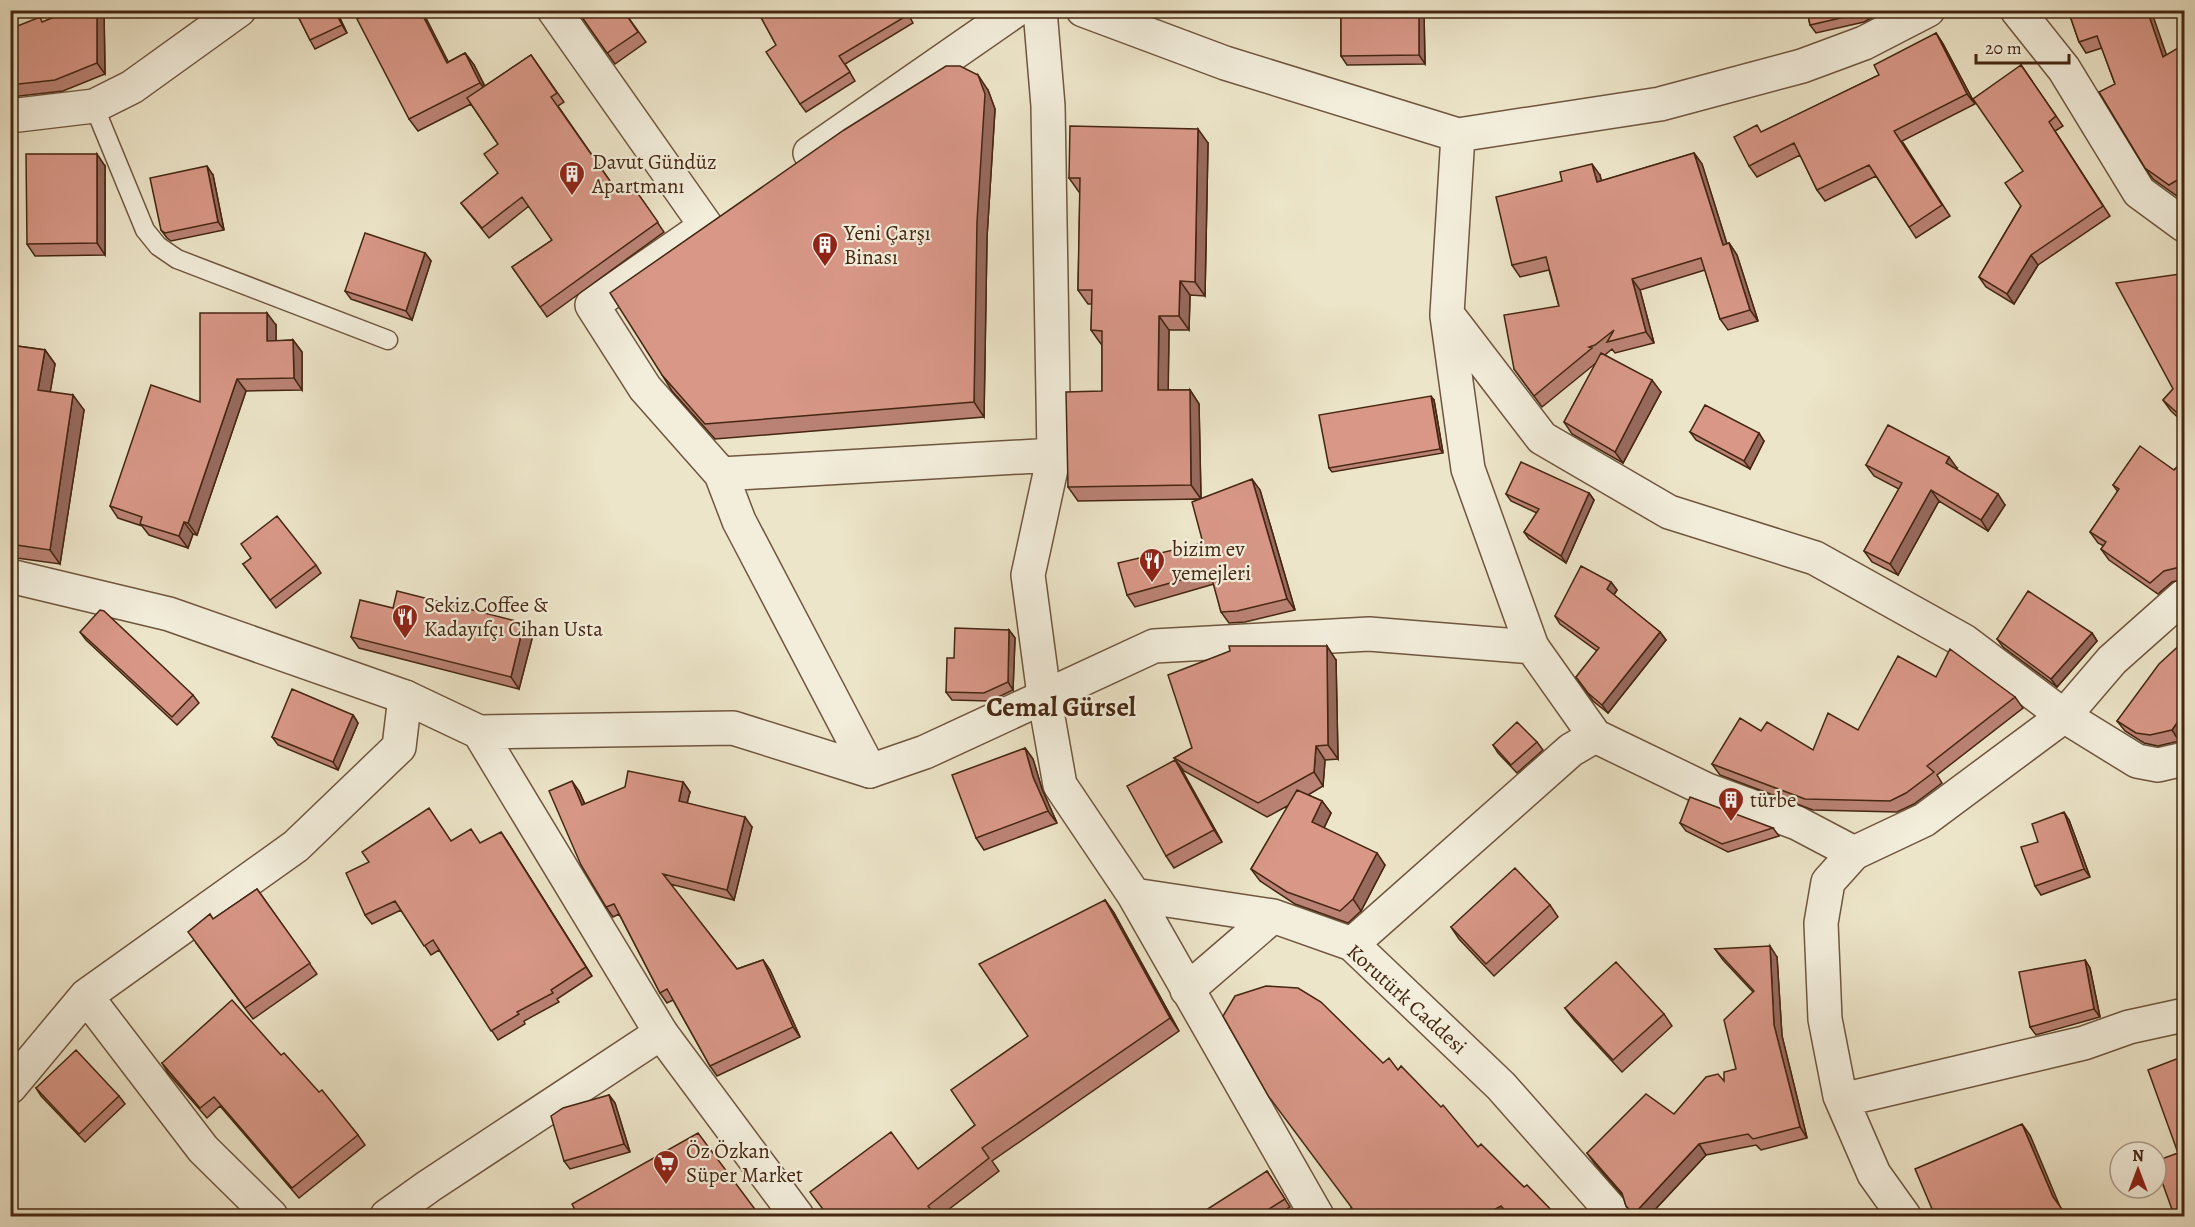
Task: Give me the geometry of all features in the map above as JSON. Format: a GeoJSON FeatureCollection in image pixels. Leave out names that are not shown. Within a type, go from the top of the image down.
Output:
{"type":"FeatureCollection","features":[{"type":"Feature","properties":{"kind":"street"},"geometry":{"type":"LineString","coordinates":[[10,116],[94,106],[132,87],[239,10]]}},
{"type":"Feature","properties":{"kind":"street"},"geometry":{"type":"LineString","coordinates":[[554,10],[706,226]]}},
{"type":"Feature","properties":{"kind":"street"},"geometry":{"type":"LineString","coordinates":[[783,172],[1016,10]]}},
{"type":"Feature","properties":{"kind":"street"},"geometry":{"type":"LineString","coordinates":[[1040,10],[1048,106],[1054,455],[1028,575],[1044,695],[1060,785],[1134,895],[1317,1216]]}},
{"type":"Feature","properties":{"kind":"street"},"geometry":{"type":"LineString","coordinates":[[1083,10],[1225,63],[1458,135],[1670,101],[1802,66],[1864,43],[1928,10]]}},
{"type":"Feature","properties":{"kind":"street"},"geometry":{"type":"LineString","coordinates":[[2017,10],[2064,69],[2139,192],[2184,225]]}},
{"type":"Feature","properties":{"kind":"street"},"geometry":{"type":"LineString","coordinates":[[1458,135],[1447,314],[1468,469],[1532,647],[1595,736],[1707,790],[1797,824],[1854,853]]}},
{"type":"Feature","properties":{"kind":"street"},"geometry":{"type":"LineString","coordinates":[[735,206],[592,305],[645,388],[720,474],[739,521],[870,771]]}},
{"type":"Feature","properties":{"kind":"street"},"geometry":{"type":"LineString","coordinates":[[1447,314],[1542,438],[1669,512],[1815,558],[1964,641],[2064,716],[2137,762],[2158,765],[2184,759]]}},
{"type":"Feature","properties":{"kind":"street"},"geometry":{"type":"LineString","coordinates":[[720,474],[1054,455]]}},
{"type":"Feature","properties":{"kind":"street"},"geometry":{"type":"LineString","coordinates":[[10,576],[169,614],[405,698],[479,732],[733,728],[870,771],[925,752],[1154,646],[1369,634],[1532,647]]}},
{"type":"Feature","properties":{"kind":"street"},"geometry":{"type":"LineString","coordinates":[[1904,1216],[1874,1174],[1842,1100],[1825,1019],[1821,922],[1828,882],[1854,853],[1924,820],[2064,716],[2112,660],[2184,596]]}},
{"type":"Feature","properties":{"kind":"street"},"geometry":{"type":"LineString","coordinates":[[10,1087],[86,996],[296,846],[399,747],[405,698]]}},
{"type":"Feature","properties":{"kind":"street"},"geometry":{"type":"LineString","coordinates":[[479,732],[661,1033],[797,1216]]}},
{"type":"Feature","properties":{"kind":"street"},"geometry":{"type":"LineString","coordinates":[[1352,944],[1571,750],[1595,736]]}},
{"type":"Feature","properties":{"kind":"street","name":"Korutürk Caddesi"},"geometry":{"type":"LineString","coordinates":[[1134,895],[1273,916],[1352,944],[1501,1086],[1616,1216]]}},
{"type":"Feature","properties":{"kind":"street"},"geometry":{"type":"LineString","coordinates":[[1187,990],[1273,916]]}},
{"type":"Feature","properties":{"kind":"street"},"geometry":{"type":"LineString","coordinates":[[86,996],[203,1149],[271,1216]]}},
{"type":"Feature","properties":{"kind":"street"},"geometry":{"type":"LineString","coordinates":[[1842,1100],[2084,1043],[2129,1027],[2184,1015]]}},
{"type":"Feature","properties":{"kind":"street"},"geometry":{"type":"LineString","coordinates":[[387,1216],[661,1033]]}},
{"type":"Feature","properties":{"kind":"lane"},"geometry":{"type":"LineString","coordinates":[[94,106],[145,230],[158,246],[177,259],[388,340]]}},
{"type":"Feature","properties":{"kind":"building"},"geometry":{"type":"Polygon","coordinates":[[[72,10],[97,10],[97,63],[55,80],[10,85],[10,29],[40,17],[42,22],[72,10]]]}},
{"type":"Feature","properties":{"kind":"building"},"geometry":{"type":"Polygon","coordinates":[[[295,10],[334,10],[342,25],[310,40],[295,10]]]}},
{"type":"Feature","properties":{"kind":"building"},"geometry":{"type":"Polygon","coordinates":[[[373,10],[420,10],[447,63],[465,53],[480,83],[409,119],[357,19],[373,10]]]}},
{"type":"Feature","properties":{"kind":"building"},"geometry":{"type":"Polygon","coordinates":[[[577,10],[623,10],[638,32],[607,53],[577,10]]]}},
{"type":"Feature","properties":{"kind":"building"},"geometry":{"type":"Polygon","coordinates":[[[757,10],[905,10],[908,15],[839,56],[850,72],[800,104],[766,52],[776,45],[757,10]]]}},
{"type":"Feature","properties":{"kind":"building"},"geometry":{"type":"Polygon","coordinates":[[[1341,10],[1419,10],[1419,55],[1341,56],[1341,10]]]}},
{"type":"Feature","properties":{"kind":"building"},"geometry":{"type":"Polygon","coordinates":[[[1807,10],[1866,10],[1810,25],[1807,10]]]}},
{"type":"Feature","properties":{"kind":"building"},"geometry":{"type":"Polygon","coordinates":[[[2068,10],[2147,10],[2163,57],[2178,48],[2184,58],[2184,176],[2169,185],[2145,168],[2099,92],[2115,84],[2097,36],[2079,42],[2068,10]]]}},
{"type":"Feature","properties":{"kind":"building"},"geometry":{"type":"Polygon","coordinates":[[[1936,33],[1967,94],[1894,131],[1942,205],[1909,227],[1869,165],[1817,190],[1794,143],[1749,166],[1734,137],[1757,125],[1761,132],[1879,75],[1874,65],[1936,33]]]}},
{"type":"Feature","properties":{"kind":"building"},"geometry":{"type":"Polygon","coordinates":[[[531,55],[557,93],[551,97],[619,194],[632,185],[658,222],[540,307],[512,267],[552,240],[522,197],[482,228],[461,203],[498,173],[484,154],[498,144],[467,98],[531,55]]]}},
{"type":"Feature","properties":{"kind":"building"},"geometry":{"type":"Polygon","coordinates":[[[2021,65],[2056,116],[2049,122],[2103,206],[2031,255],[2007,294],[1979,277],[2021,206],[2005,183],[2023,171],[1973,99],[2021,65]]]}},
{"type":"Feature","properties":{"kind":"building","name":"Yeni Çarşı Binası"},"geometry":{"type":"Polygon","coordinates":[[[946,66],[960,66],[978,75],[985,94],[977,222],[974,402],[705,424],[662,375],[610,293],[844,130],[946,66]]]}},
{"type":"Feature","properties":{"kind":"building"},"geometry":{"type":"Polygon","coordinates":[[[1070,126],[1198,129],[1195,282],[1180,281],[1179,316],[1159,316],[1158,390],[1190,390],[1191,485],[1068,487],[1066,392],[1102,391],[1102,331],[1091,330],[1092,290],[1078,290],[1080,178],[1069,178],[1070,126]]]}},
{"type":"Feature","properties":{"kind":"building"},"geometry":{"type":"Polygon","coordinates":[[[1694,153],[1723,245],[1729,243],[1750,310],[1720,319],[1701,258],[1632,279],[1646,332],[1607,342],[1614,330],[1589,347],[1592,348],[1534,396],[1514,369],[1504,315],[1559,306],[1546,257],[1512,265],[1496,197],[1562,181],[1560,172],[1592,164],[1597,182],[1694,153]]]}},
{"type":"Feature","properties":{"kind":"building"},"geometry":{"type":"Polygon","coordinates":[[[26,154],[97,154],[97,243],[27,244],[26,154]]]}},
{"type":"Feature","properties":{"kind":"building"},"geometry":{"type":"Polygon","coordinates":[[[207,166],[218,222],[165,233],[161,230],[150,178],[207,166]]]}},
{"type":"Feature","properties":{"kind":"building"},"geometry":{"type":"Polygon","coordinates":[[[365,233],[425,253],[406,311],[345,291],[365,233]]]}},
{"type":"Feature","properties":{"kind":"building"},"geometry":{"type":"Polygon","coordinates":[[[2180,274],[2184,278],[2184,419],[2163,400],[2173,389],[2116,283],[2180,274]]]}},
{"type":"Feature","properties":{"kind":"building"},"geometry":{"type":"Polygon","coordinates":[[[200,313],[267,313],[267,341],[293,340],[294,378],[237,379],[188,523],[184,522],[179,536],[140,524],[142,517],[110,506],[151,385],[200,402],[200,313]]]}},
{"type":"Feature","properties":{"kind":"building"},"geometry":{"type":"Polygon","coordinates":[[[10,345],[45,350],[38,390],[73,395],[50,550],[10,544],[10,345]]]}},
{"type":"Feature","properties":{"kind":"building"},"geometry":{"type":"Polygon","coordinates":[[[1601,353],[1652,380],[1615,452],[1564,422],[1601,353]]]}},
{"type":"Feature","properties":{"kind":"building"},"geometry":{"type":"Polygon","coordinates":[[[1431,396],[1440,449],[1329,468],[1319,415],[1431,396]]]}},
{"type":"Feature","properties":{"kind":"building"},"geometry":{"type":"Polygon","coordinates":[[[1705,405],[1759,433],[1744,461],[1690,432],[1705,405]]]}},
{"type":"Feature","properties":{"kind":"building"},"geometry":{"type":"Polygon","coordinates":[[[1888,425],[1949,457],[1946,463],[1998,494],[1981,520],[1931,490],[1890,564],[1864,551],[1902,483],[1866,465],[1888,425]]]}},
{"type":"Feature","properties":{"kind":"building"},"geometry":{"type":"Polygon","coordinates":[[[2140,446],[2174,470],[2184,460],[2184,536],[2179,544],[2184,548],[2184,560],[2180,567],[2164,571],[2150,583],[2101,549],[2106,542],[2090,532],[2119,489],[2113,485],[2140,446]]]}},
{"type":"Feature","properties":{"kind":"building"},"geometry":{"type":"Polygon","coordinates":[[[1521,462],[1589,493],[1561,556],[1524,532],[1539,509],[1506,494],[1521,462]]]}},
{"type":"Feature","properties":{"kind":"building"},"geometry":{"type":"Polygon","coordinates":[[[1252,479],[1287,599],[1237,611],[1221,612],[1210,572],[1127,595],[1118,563],[1203,543],[1192,502],[1252,479]]]}},
{"type":"Feature","properties":{"kind":"building"},"geometry":{"type":"Polygon","coordinates":[[[277,516],[316,565],[270,600],[243,564],[251,558],[241,544],[277,516]]]}},
{"type":"Feature","properties":{"kind":"building"},"geometry":{"type":"Polygon","coordinates":[[[1581,566],[1611,582],[1607,589],[1660,632],[1602,705],[1588,693],[1576,677],[1599,648],[1555,616],[1581,566]]]}},
{"type":"Feature","properties":{"kind":"building"},"geometry":{"type":"Polygon","coordinates":[[[397,591],[524,623],[511,677],[351,637],[360,600],[393,608],[397,591]]]}},
{"type":"Feature","properties":{"kind":"building"},"geometry":{"type":"Polygon","coordinates":[[[2028,591],[2092,633],[2051,679],[1997,639],[2028,591]]]}},
{"type":"Feature","properties":{"kind":"building"},"geometry":{"type":"Polygon","coordinates":[[[100,610],[104,611],[193,695],[172,717],[80,632],[100,610]]]}},
{"type":"Feature","properties":{"kind":"building"},"geometry":{"type":"Polygon","coordinates":[[[955,628],[1009,630],[1008,682],[984,693],[946,692],[947,658],[954,658],[955,628]]]}},
{"type":"Feature","properties":{"kind":"building"},"geometry":{"type":"Polygon","coordinates":[[[2184,641],[2184,713],[2172,730],[2150,735],[2136,733],[2117,721],[2159,664],[2184,641]]]}},
{"type":"Feature","properties":{"kind":"building"},"geometry":{"type":"Polygon","coordinates":[[[1229,646],[1327,646],[1328,745],[1316,746],[1314,772],[1258,803],[1174,758],[1192,748],[1168,675],[1230,651],[1229,646]]]}},
{"type":"Feature","properties":{"kind":"building"},"geometry":{"type":"Polygon","coordinates":[[[1950,649],[2015,697],[1927,766],[1934,772],[1906,793],[1890,801],[1805,799],[1712,764],[1740,718],[1761,731],[1767,722],[1813,750],[1828,713],[1858,730],[1898,656],[1936,677],[1950,649]]]}},
{"type":"Feature","properties":{"kind":"building"},"geometry":{"type":"Polygon","coordinates":[[[292,689],[353,715],[333,762],[272,737],[292,689]]]}},
{"type":"Feature","properties":{"kind":"building"},"geometry":{"type":"Polygon","coordinates":[[[1517,722],[1537,742],[1511,765],[1493,745],[1517,722]]]}},
{"type":"Feature","properties":{"kind":"building"},"geometry":{"type":"Polygon","coordinates":[[[1025,748],[1033,777],[1048,811],[976,838],[952,775],[1025,748]]]}},
{"type":"Feature","properties":{"kind":"building"},"geometry":{"type":"Polygon","coordinates":[[[1175,760],[1214,830],[1166,856],[1127,786],[1175,760]]]}},
{"type":"Feature","properties":{"kind":"building"},"geometry":{"type":"Polygon","coordinates":[[[628,771],[683,782],[679,801],[745,817],[727,890],[663,874],[737,969],[763,960],[793,1027],[710,1066],[667,989],[660,993],[614,904],[606,907],[581,865],[549,791],[572,781],[582,805],[625,787],[628,771]]]}},
{"type":"Feature","properties":{"kind":"building"},"geometry":{"type":"Polygon","coordinates":[[[1297,790],[1322,801],[1312,822],[1377,853],[1353,899],[1340,911],[1287,892],[1251,869],[1297,790]]]}},
{"type":"Feature","properties":{"kind":"building"},"geometry":{"type":"Polygon","coordinates":[[[1690,797],[1773,828],[1722,844],[1680,823],[1690,797]]]}},
{"type":"Feature","properties":{"kind":"building"},"geometry":{"type":"Polygon","coordinates":[[[429,808],[451,841],[471,829],[480,843],[501,832],[586,967],[551,990],[553,993],[517,1012],[519,1014],[491,1031],[433,940],[424,946],[395,901],[365,915],[346,873],[369,862],[362,852],[429,808]]]}},
{"type":"Feature","properties":{"kind":"building"},"geometry":{"type":"Polygon","coordinates":[[[2064,812],[2084,869],[2035,886],[2021,847],[2038,842],[2032,824],[2064,812]]]}},
{"type":"Feature","properties":{"kind":"building"},"geometry":{"type":"Polygon","coordinates":[[[1515,868],[1550,905],[1486,964],[1451,927],[1515,868]]]}},
{"type":"Feature","properties":{"kind":"building"},"geometry":{"type":"Polygon","coordinates":[[[257,889],[310,963],[245,1008],[188,932],[210,914],[213,919],[257,889]]]}},
{"type":"Feature","properties":{"kind":"building"},"geometry":{"type":"Polygon","coordinates":[[[1105,900],[1170,1018],[982,1148],[989,1158],[928,1206],[936,1216],[828,1216],[810,1192],[891,1132],[918,1169],[975,1125],[951,1090],[1028,1036],[979,964],[1105,900]]]}},
{"type":"Feature","properties":{"kind":"building"},"geometry":{"type":"Polygon","coordinates":[[[1770,946],[1774,1025],[1800,1127],[1753,1139],[1748,1134],[1699,1144],[1634,1214],[1626,1206],[1622,1193],[1587,1153],[1646,1094],[1674,1114],[1706,1077],[1718,1074],[1724,1081],[1724,1072],[1736,1069],[1724,1020],[1754,991],[1715,949],[1770,946]]]}},
{"type":"Feature","properties":{"kind":"building"},"geometry":{"type":"Polygon","coordinates":[[[2085,960],[2094,1009],[2030,1027],[2019,972],[2085,960]]]}},
{"type":"Feature","properties":{"kind":"building"},"geometry":{"type":"Polygon","coordinates":[[[1616,962],[1664,1014],[1613,1060],[1565,1008],[1616,962]]]}},
{"type":"Feature","properties":{"kind":"building"},"geometry":{"type":"Polygon","coordinates":[[[1266,986],[1298,988],[1321,1002],[1383,1063],[1389,1058],[1398,1070],[1401,1066],[1441,1107],[1443,1105],[1478,1147],[1481,1144],[1524,1187],[1527,1185],[1557,1216],[1510,1216],[1501,1206],[1483,1216],[1346,1216],[1344,1214],[1352,1208],[1269,1097],[1223,1016],[1235,996],[1266,986]]]}},
{"type":"Feature","properties":{"kind":"building"},"geometry":{"type":"Polygon","coordinates":[[[232,1000],[281,1055],[284,1053],[319,1092],[322,1090],[358,1135],[292,1188],[214,1097],[200,1108],[162,1063],[232,1000]]]}},
{"type":"Feature","properties":{"kind":"building"},"geometry":{"type":"Polygon","coordinates":[[[76,1050],[119,1096],[79,1134],[36,1088],[76,1050]]]}},
{"type":"Feature","properties":{"kind":"building"},"geometry":{"type":"Polygon","coordinates":[[[2184,1056],[2184,1216],[2170,1216],[2174,1215],[2168,1198],[2168,1157],[2178,1153],[2148,1070],[2184,1056]]]}},
{"type":"Feature","properties":{"kind":"building"},"geometry":{"type":"Polygon","coordinates":[[[609,1095],[624,1144],[564,1161],[551,1116],[563,1108],[609,1095]]]}},
{"type":"Feature","properties":{"kind":"building"},"geometry":{"type":"Polygon","coordinates":[[[2022,1124],[2053,1197],[2067,1216],[1935,1216],[1915,1169],[2022,1124]]]}},
{"type":"Feature","properties":{"kind":"building"},"geometry":{"type":"Polygon","coordinates":[[[698,1133],[760,1216],[578,1216],[572,1204],[698,1133]]]}},
{"type":"Feature","properties":{"kind":"building"},"geometry":{"type":"Polygon","coordinates":[[[1267,1171],[1285,1199],[1258,1216],[1210,1216],[1206,1210],[1267,1171]]]}},
{"type":"Feature","properties":{"kind":"place","name":"Davut Gündüz Apartmanı"},"geometry":{"type":"Point","coordinates":[572,197]}},
{"type":"Feature","properties":{"kind":"place","name":"Yeni Çarşı Binası"},"geometry":{"type":"Point","coordinates":[825,268]}},
{"type":"Feature","properties":{"kind":"place","name":"bizim ev yemejleri"},"geometry":{"type":"Point","coordinates":[1152,584]}},
{"type":"Feature","properties":{"kind":"place","name":"Sekiz Coffee & Kadayıfçı Cihan Usta"},"geometry":{"type":"Point","coordinates":[405,640]}},
{"type":"Feature","properties":{"kind":"place","name":"türbe"},"geometry":{"type":"Point","coordinates":[1731,823]}},
{"type":"Feature","properties":{"kind":"place","name":"Öz Özkan Süper Market"},"geometry":{"type":"Point","coordinates":[666,1186]}},
{"type":"Feature","properties":{"kind":"district","name":"Cemal Gürsel"},"geometry":{"type":"Point","coordinates":[1061,707]}}]}
